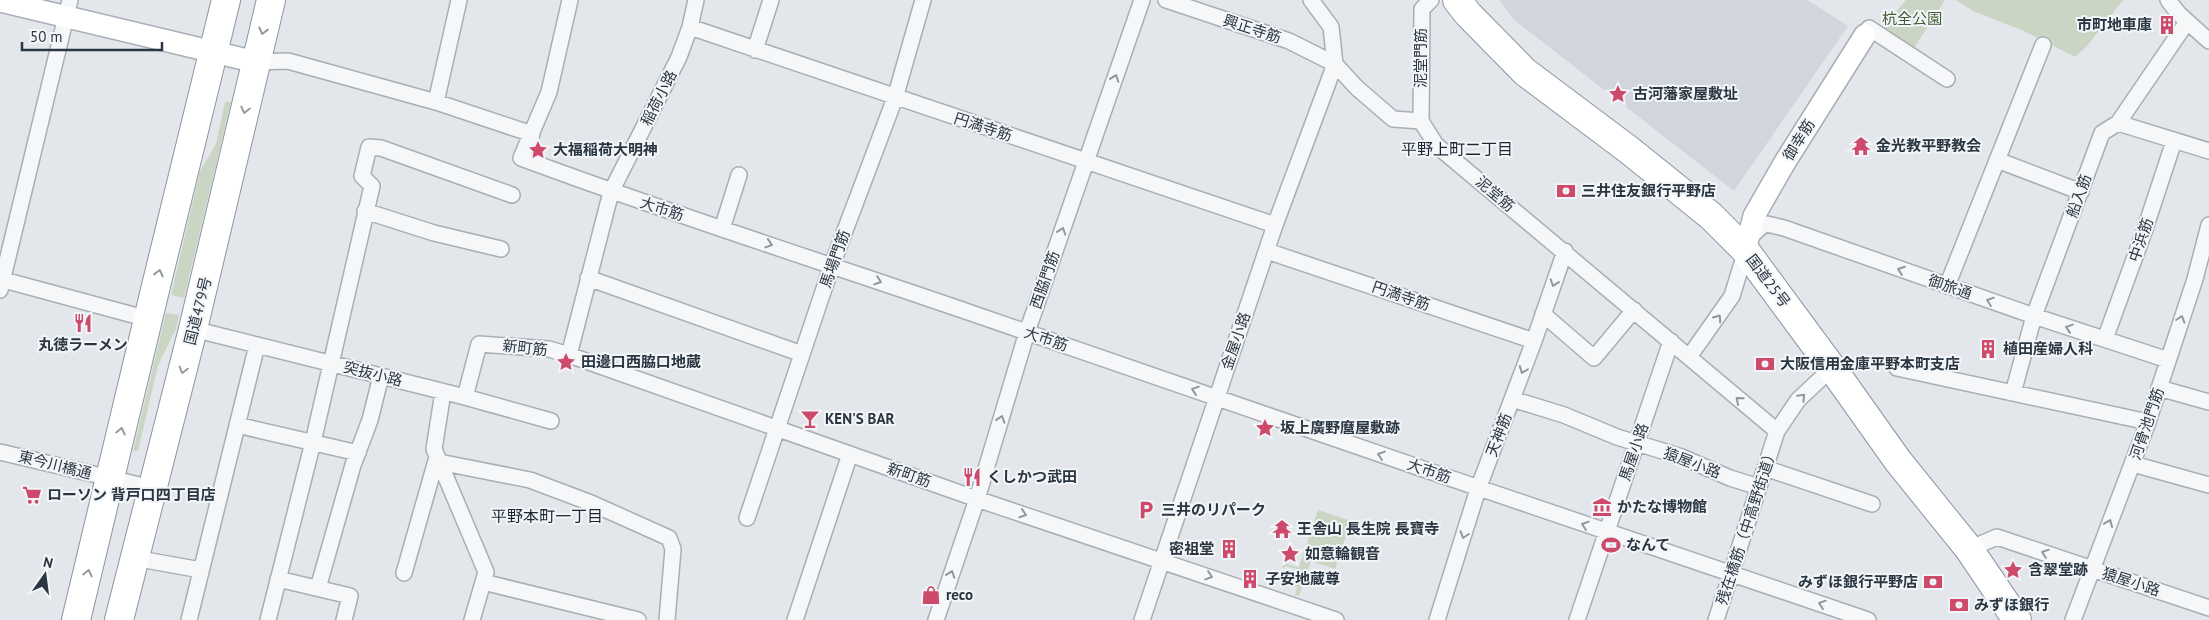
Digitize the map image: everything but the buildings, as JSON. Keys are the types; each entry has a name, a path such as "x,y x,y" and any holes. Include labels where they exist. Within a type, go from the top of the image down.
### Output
{"highway":[{"path":"76,620 226,0"},
{"name":"国道479号","path":"119,620 194,329 271,0"},
{"name":"国道25号","path":"1457,0 1468,14 1525,72 1629,150 1711,216 1745,250 1898,461 1969,549 2017,620"}],"street":[{"path":"436,102 459,0"},
{"path":"0,1 68,8 213,52 256,62 288,61 436,102 532,134 549,92 570,0"},
{"name":"稲荷小路","path":"568,355 611,192 679,57 690,28 696,0"},
{"path":"755,50 771,0"},
{"name":"馬場門筋","path":"747,518 832,265 894,98 923,0"},
{"name":"西脇門筋","path":"936,620 977,499 1027,332 1142,0"},
{"name":"興正寺筋","path":"1166,0 1289,41 1334,64"},
{"path":"1312,0 1331,27 1334,64 1357,88 1393,119 1421,121"},
{"name":"泥堂門筋","path":"1421,121 1422,8 1431,0"},
{"path":"2168,0 2187,22 2209,41"},
{"path":"68,8 1,283 148,319"},
{"name":"船入筋","path":"2013,393 2034,316 2102,133 2118,123 2187,22"},
{"name":"円満寺筋","path":"690,28 1275,225"},
{"path":"1867,32 1947,79"},
{"name":"御幸筋","path":"1745,250 1754,216 1785,162 1867,32"},
{"path":"1947,286 2043,45"},
{"name":"金屋小路","path":"1142,620 1275,225 1334,64"},
{"name":"泥堂筋","path":"1421,121 1436,145 1565,251 1777,431"},
{"path":"2118,123 2209,151"},
{"name":"大市筋","path":"532,134 521,158 611,192 832,265 1478,489 1868,620"},
{"name":"中浜筋","path":"2105,339 2144,232 2174,141"},
{"path":"268,620 313,442 372,186 362,176 369,147 380,148 512,196"},
{"path":"1997,160 2081,192"},
{"path":"722,229 739,175"},
{"path":"365,211 434,232 500,249"},
{"name":"御旅通","path":"1745,250 1754,232 1767,224 1784,228 2034,316 2168,360"},
{"name":"河骨池門筋","path":"2073,620 2091,569 2133,464 2168,360 2202,281 2209,225"},
{"name":"円満寺筋","path":"1267,250 1534,341"},
{"path":"1690,357 1732,296 1745,250"},
{"name":"天神筋","path":"1436,620 1478,489 1534,341 1565,251"},
{"path":"588,278 802,354"},
{"path":"1543,314 1594,358 1634,310"},
{"name":"突抜小路","path":"194,329 465,397 551,421"},
{"name":"馬屋小路","path":"1577,620 1671,341"},
{"name":"新町筋","path":"465,397 479,344 549,349 977,499 1163,560 1308,615 1336,620"},
{"path":"189,620 257,345"},
{"name":"残在橋筋（中高野街道）","path":"1716,620 1777,431 1798,400 1832,368"},
{"path":"1897,368 2148,422"},
{"path":"318,588 358,453 370,420 381,376"},
{"path":"2160,388 2209,402"},
{"path":"443,392 434,449 486,572 472,620"},
{"name":"猿屋小路","path":"1512,399 1564,415 1637,443 1682,457 1730,478 1759,487"},
{"path":"237,425 358,453"},
{"name":"東今川橋通","path":"0,452 152,488"},
{"path":"795,620 850,454"},
{"path":"404,573 438,460"},
{"path":"438,460 530,480 591,503 669,538 673,549 667,620"},
{"path":"2133,464 2209,485"},
{"path":"1765,468 1872,504"},
{"name":"猿屋小路","path":"1969,549 1996,536 2209,608"},
{"path":"134,558 201,570"},
{"path":"278,579 350,596 344,620"},
{"path":"483,582 638,620"}],"shaded area":[{"path":"1499,0 1807,0 1848,26 1734,191 1513,19"}],"green space":[{"name":"杭全公園","path":"1906,0 1945,0 1914,48 1884,27"},
{"name":"杭全公園","path":"1956,0 2123,0 2087,46 2075,57 2024,31 1973,11"},
{"path":"225,102 231,102 184,298 171,295 200,171 216,144"},
{"path":"166,313 179,315 176,329 158,365 138,451 133,451"},
{"path":"1318,510 1351,521 1335,569 1311,561 1299,596 1295,595 1297,587 1273,580 1276,573 1282,579 1297,583 1301,570 1285,566 1284,569 1282,566 1286,564 1302,568 1299,567"}],"place":[{"name":"市町地車庫","path":"2167,25"},
{"name":"古河藩家屋敷址","path":"1618,94"},
{"name":"金光教平野教会","path":"1861,146"},
{"name":"大福稲荷大明神","path":"538,150"},
{"name":"三井住友銀行平野店","path":"1566,191"},
{"name":"丸徳ラーメン","path":"83,323"},
{"name":"植田産婦人科","path":"1988,349"},
{"name":"田邊口西脇口地蔵","path":"566,362"},
{"name":"大阪信用金庫平野本町支店","path":"1765,364"},
{"name":"KEN'S BAR","path":"810,419"},
{"name":"坂上廣野麿屋敷跡","path":"1265,428"},
{"name":"くしかつ武田","path":"972,477"},
{"name":"ローソン 背戸口四丁目店","path":"32,495"},
{"name":"かたな博物館","path":"1602,507"},
{"name":"三井のリパーク","path":"1146,510"},
{"name":"王舎山 長生院 長寶寺","path":"1282,529"},
{"name":"なんて","path":"1611,545"},
{"name":"密祖堂","path":"1229,549"},
{"name":"如意輪観音","path":"1290,554"},
{"name":"含翠堂跡","path":"2013,570"},
{"name":"子安地蔵尊","path":"1250,579"},
{"name":"みずほ銀行平野店","path":"1933,582"},
{"name":"reco","path":"931,595"},
{"name":"みずほ銀行","path":"1959,605"}],"district":[{"name":"平野上町二丁目","path":"1457,149"},
{"name":"平野本町一丁目","path":"547,516"}]}
